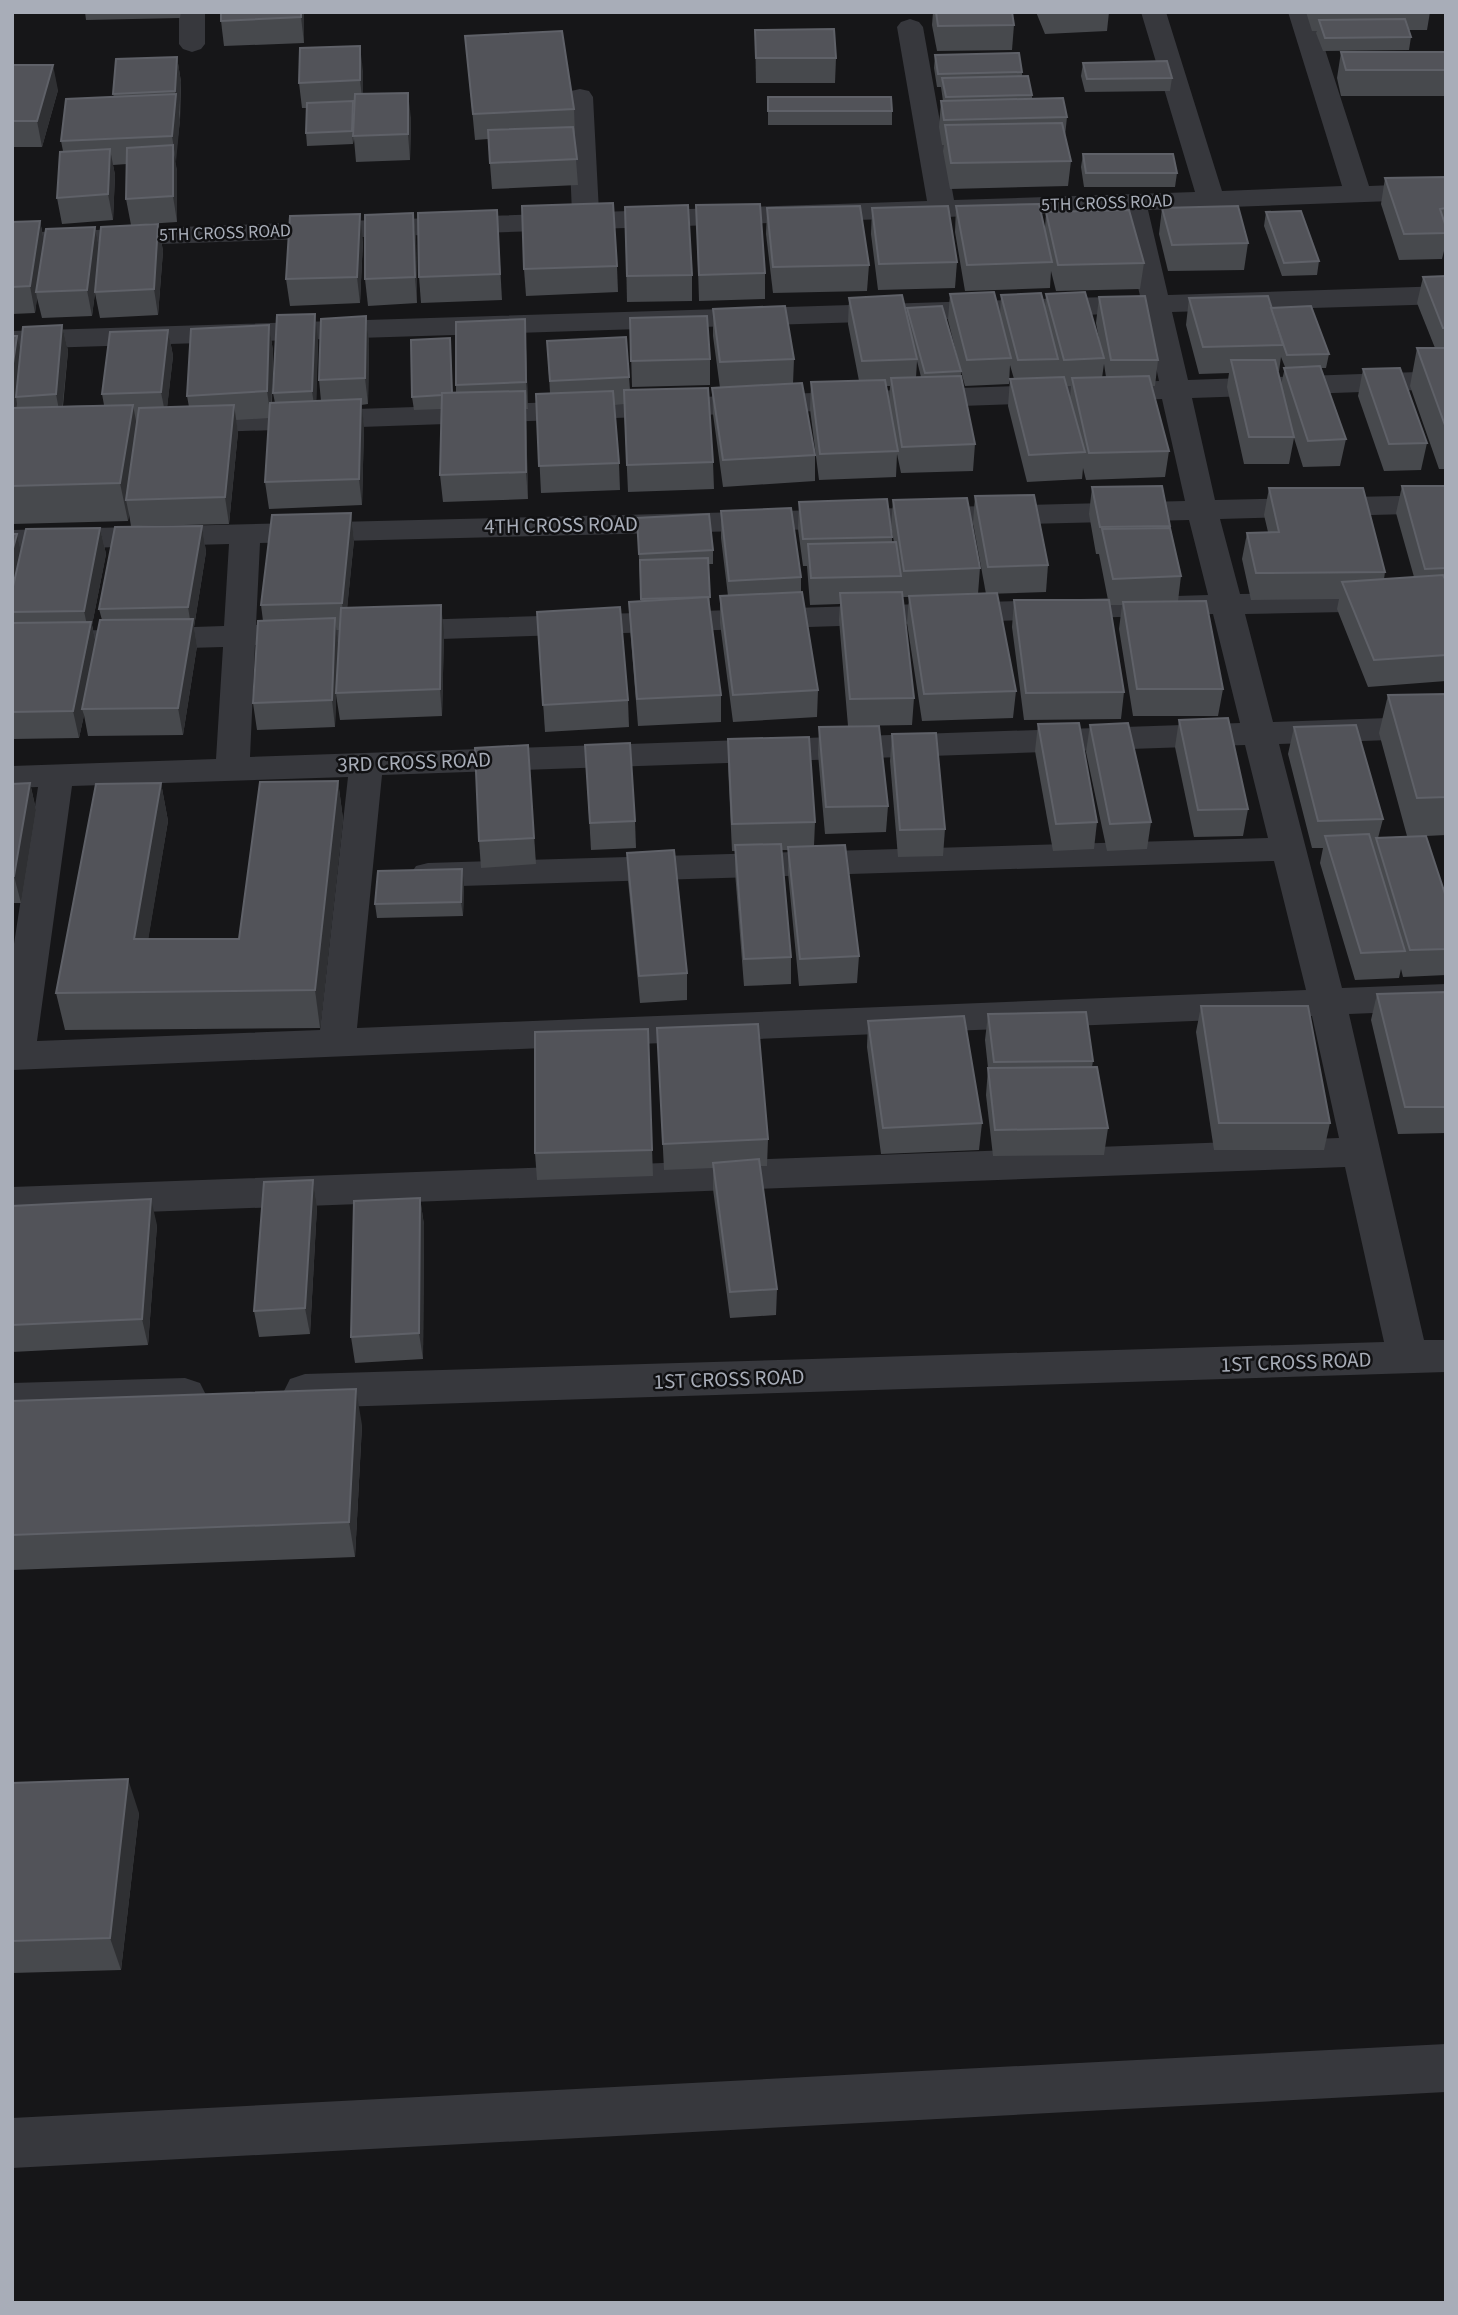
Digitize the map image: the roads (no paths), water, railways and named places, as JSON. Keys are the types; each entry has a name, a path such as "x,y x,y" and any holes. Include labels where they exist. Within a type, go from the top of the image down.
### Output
{"street":[{"path":"192,12 192,44"},
{"path":"1153,12 1211,200"},
{"path":"1300,12 1358,194"},
{"path":"909,27 942,208"},
{"path":"580,97 586,220"},
{"name":"5TH CROSS ROAD","path":"12,241 1446,191"},
{"path":"1133,202 1202,509 1327,1000 1361,1152 1427,1357"},
{"path":"12,340 1446,295"},
{"path":"152,425 1446,380"},
{"name":"4TH CROSS ROAD","path":"12,540 1446,503"},
{"path":"232,769 245,534"},
{"path":"12,643 1225,604 1446,600"},
{"name":"3RD CROSS ROAD","path":"12,777 1446,727"},
{"path":"337,1041 366,764"},
{"path":"57,775 14,1056 1446,997"},
{"path":"428,875 1288,849"},
{"path":"12,1202 1361,1152"},
{"name":"1ST CROSS ROAD","path":"264,1393 1427,1357"},
{"path":"12,1400 222,1394"},
{"path":"12,2143 1446,2068"}]}
